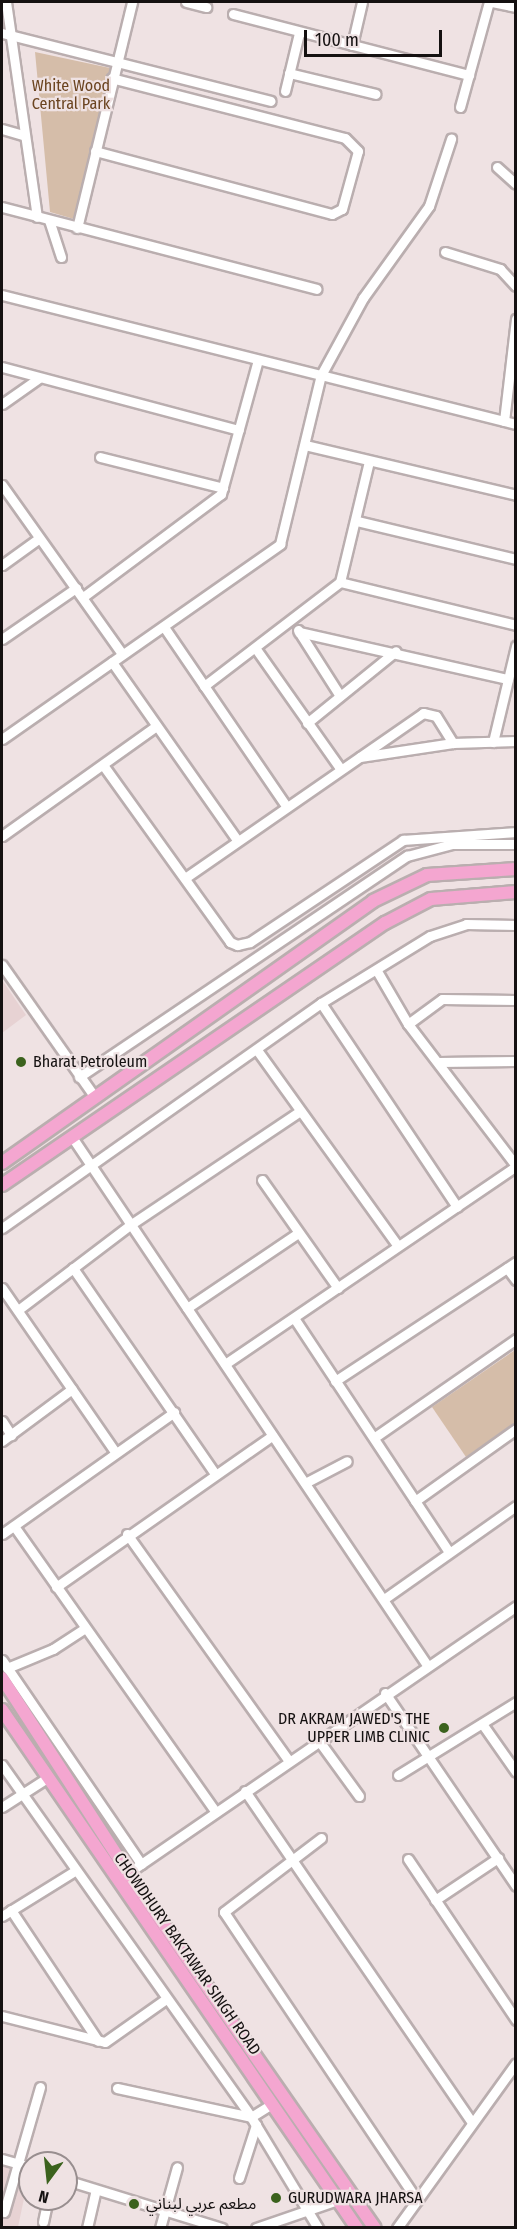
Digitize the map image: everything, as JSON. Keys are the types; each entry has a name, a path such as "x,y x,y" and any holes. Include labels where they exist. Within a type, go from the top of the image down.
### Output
{"main road":[{"path":"18,1174 4,1161 94,1096 396,889 427,875 516,869"},
{"path":"2,1185 385,923 431,899 516,892"},
{"path":"234,999 246,1017"},
{"name":"CHOWDHURY BAKTAWAR SINGH ROAD","path":"3,1669 128,1873 375,2228"},
{"name":"CHOWDHURY BAKTAWAR SINGH ROAD","path":"2,1710 115,1882 357,2228"}],"street":[{"path":"6,2 6,34 12,49 37,217"},
{"path":"77,228 132,2"},
{"path":"186,2 206,7"},
{"path":"352,45 362,2"},
{"path":"460,107 490,2 516,7"},
{"path":"233,14 299,33 469,75"},
{"path":"285,91 299,33"},
{"path":"6,34 117,60 271,101"},
{"path":"2,47 12,49"},
{"path":"290,73 376,94"},
{"path":"94,151 332,214 342,209 358,151 354,142 112,78"},
{"path":"201,100 205,83"},
{"path":"2,129 23,135"},
{"path":"2,739 280,544 321,375 363,298 435,195 451,139"},
{"path":"497,167 516,184"},
{"path":"2,207 317,289"},
{"path":"49,220 61,257"},
{"path":"445,252 500,269 516,286"},
{"path":"2,296 516,424"},
{"path":"504,421 513,370 516,319"},
{"path":"82,597 213,502 223,488 258,360"},
{"path":"2,367 239,430"},
{"path":"2,404 39,378"},
{"path":"305,445 516,495"},
{"path":"100,457 223,488"},
{"path":"204,686 256,649 340,582 357,521 369,461"},
{"path":"2,485 38,539 122,654"},
{"path":"357,521 516,559"},
{"path":"2,565 38,539"},
{"path":"340,582 516,625"},
{"path":"2,639 76,588"},
{"path":"291,621 340,696"},
{"path":"164,627 286,806"},
{"path":"299,632 396,651 508,679"},
{"path":"494,742 516,646"},
{"path":"256,649 340,768"},
{"path":"307,723 396,651"},
{"path":"112,662 237,840"},
{"path":"185,878 340,768 423,713 436,716 453,743"},
{"path":"2,836 156,726"},
{"path":"357,757 453,743 516,741"},
{"path":"103,765 230,942 244,945 404,840 516,832"},
{"path":"80,1077 406,856 452,844 516,844"},
{"path":"2,1228 321,1003 448,928 516,925"},
{"path":"2,965 94,1096"},
{"path":"225,1364 516,1166 408,1024 377,971"},
{"path":"408,1024 442,999 516,1000"},
{"path":"321,1003 458,1207"},
{"path":"257,1050 299,1112 398,1246"},
{"path":"439,1062 515,1062"},
{"path":"18,1310 130,1226 299,1112"},
{"path":"72,1137 90,1167 427,1665"},
{"path":"262,1180 338,1288"},
{"path":"186,1308 298,1233"},
{"path":"335,1381 516,1262"},
{"path":"73,1268 215,1474"},
{"path":"507,1268 516,1280"},
{"path":"2,1288 115,1452"},
{"path":"294,1318 375,1437 449,1552"},
{"path":"375,1437 516,1340"},
{"path":"2,1441 72,1389"},
{"path":"2,1534 174,1412"},
{"path":"2,1421 11,1435"},
{"path":"415,1501 516,1429"},
{"path":"56,1587 127,1534 272,1436"},
{"path":"305,1483 346,1461"},
{"path":"384,1599 516,1506"},
{"path":"14,1526 216,1812"},
{"path":"127,1534 289,1761"},
{"path":"115,1882 385,1693 516,1606"},
{"path":"85,1628 53,1649 3,1669 141,1864"},
{"path":"385,1693 516,1886"},
{"path":"398,1774 426,1755 483,1725 516,1702"},
{"path":"483,1725 516,1772"},
{"path":"319,1741 359,1796"},
{"path":"2,1765 73,1872 253,2121 318,2228"},
{"path":"2,1807 47,1778"},
{"path":"245,1791 294,1857 472,2123"},
{"path":"321,1838 224,1912 417,2200"},
{"path":"435,1900 498,1858"},
{"path":"408,1859 516,2020"},
{"path":"2,1916 73,1872"},
{"path":"11,1910 98,2042"},
{"path":"2,2016 98,2042 111,2040 166,1999"},
{"path":"396,2228 516,2063"},
{"path":"21,2151 40,2087"},
{"path":"117,2088 253,2121"},
{"path":"239,2178 253,2121 272,2104"},
{"path":"2,2159 18,2163 4,2212"},
{"path":"160,2228 177,2166"},
{"path":"78,2185 95,2192 222,2228"},
{"path":"87,2228 95,2192"},
{"path":"256,2228 338,2200"},
{"path":"43,2222 45,2211"}],"shaded area":[{"path":"2,980 26,1015 2,1033"},
{"path":"2,2162 18,2167 18,2211 21,2211 18,2227 2,2227"}],"green space":[{"name":"White Wood Central Park","path":"35,52 110,68 74,219 50,212"},
{"path":"515,1350 515,1423 466,1457 432,1407"}],"place":[{"name":"Bharat Petroleum","path":"21,1062"},
{"name":"DR AKRAM JAWED'S THE UPPER LIMB CLINIC","path":"444,1728"},
{"name":"GURUDWARA JHARSA","path":"276,2198"},
{"name":"مطعم عربي لبناني","path":"134,2204"}]}
